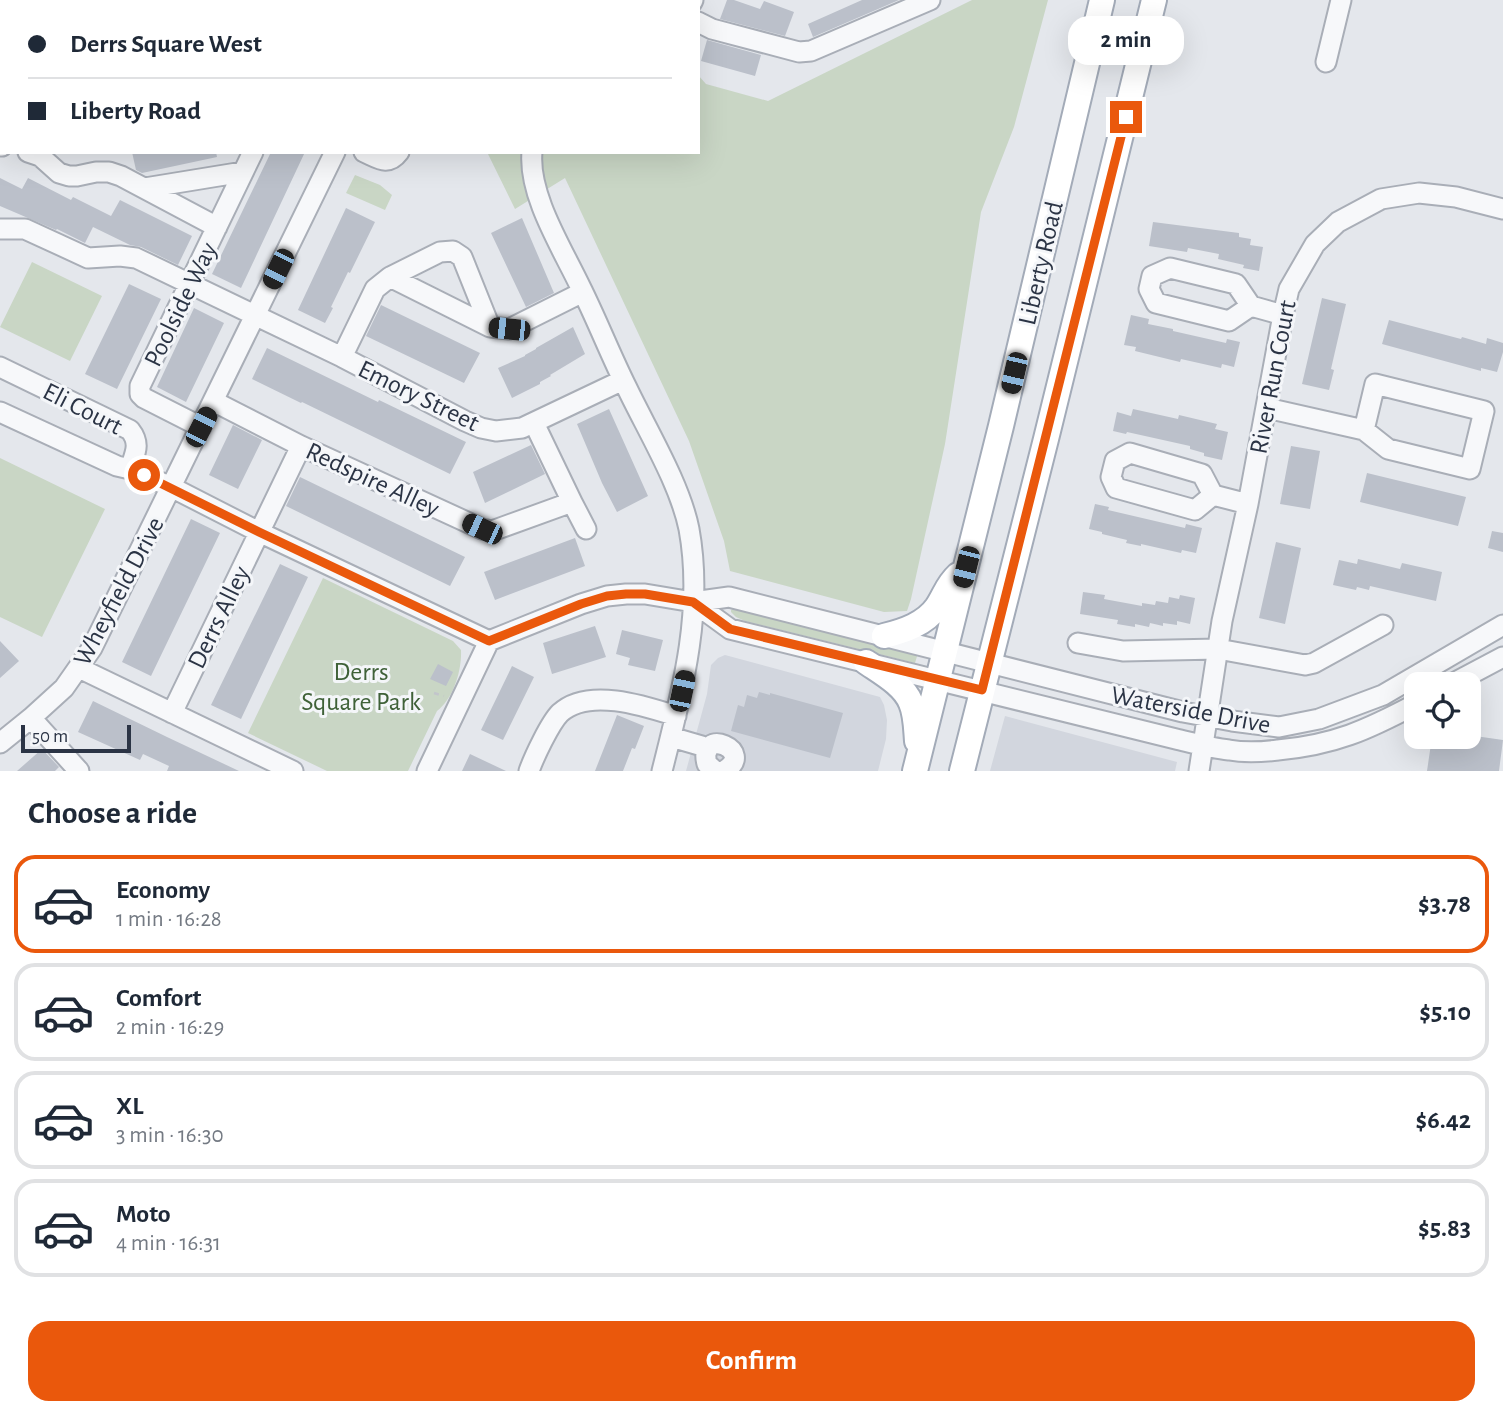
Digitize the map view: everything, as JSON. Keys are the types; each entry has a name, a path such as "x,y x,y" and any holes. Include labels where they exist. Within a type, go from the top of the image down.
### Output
{"main road":[{"name":"Liberty Road","path":"917,765 1102,0"},
{"name":"Liberty Road","path":"962,771 1154,0"},
{"path":"884,636 900,632 926,619 935,610 948,584 966,567"},
{"path":"866,662 893,681 912,704 917,765"}],"street":[{"path":"700,23 712,29 799,52 811,51 930,0"},
{"path":"1326,62 1341,0"},
{"path":"39,154 59,173 77,176 109,172 217,227"},
{"name":"Poolside Way","path":"201,427 144,398 140,386 252,154"},
{"name":"Wheyfield Drive","path":"0,743 64,688 101,631 334,154"},
{"path":"368,154 382,160 391,160 398,154"},
{"path":"532,154 533,177 541,203 622,380 669,473 688,527 693,557 692,635 662,771"},
{"path":"145,188 243,172"},
{"name":"River Run Court","path":"1199,771 1218,649 1289,289 1315,244 1338,222 1381,199 1419,193 1456,197 1503,209"},
{"name":"Emory Street","path":"0,229 24,229 88,258 136,258 342,357 481,428 496,431 522,428 622,380"},
{"path":"342,357 375,289 390,277 440,252 453,251 462,257 490,327"},
{"path":"1251,306 1229,321 1156,303 1149,289 1152,276 1170,268 1236,284 1251,306 1283,315"},
{"path":"390,277 490,327 509,329 583,292"},
{"name":"Eli Court","path":"0,367 130,430 137,444 130,468"},
{"path":"1267,408 1364,430 1388,449 1470,469 1483,411 1375,384 1364,430"},
{"name":"Redspire Alley","path":"214,401 301,446 482,529 492,531 572,502"},
{"name":"Eli Court","path":"0,412 117,466 130,468 171,487 259,532 489,641"},
{"path":"534,423 586,529"},
{"name":"Derrs Alley","path":"172,713 301,446"},
{"path":"1213,495 1195,510 1116,488 1111,477 1115,461 1130,453 1202,474 1213,495 1248,503"},
{"path":"427,771 489,641 607,596 645,594 693,602"},
{"name":"Waterside Drive","path":"693,602 729,597 1112,695 1207,717 1279,727 1319,719 1383,695 1503,625"},
{"name":"Waterside Drive","path":"693,602 730,629 1203,745 1246,752 1331,742 1363,731 1404,710"},
{"path":"1078,643 1123,652 1218,649 1305,665 1314,663 1383,625"},
{"path":"1475,672 1503,657"},
{"path":"79,668 293,771"},
{"path":"529,771 560,714 570,707 593,699 607,700 676,716"},
{"path":"31,718 79,771"},
{"path":"671,737 702,746 707,751"},
{"path":"715,771 705,760 710,747 718,743 731,749 734,757 731,766 724,771"}],"path":[{"path":"434,693 448,698"}],"shaded area":[{"path":"725,655 880,697 887,720 886,739 878,771 686,771 707,694 711,665"},
{"path":"1005,716 1177,762 1175,771 990,771"}],"green space":[{"path":"972,0 1048,0 1014,127 981,212 945,444 907,611 884,612 730,571 724,541 689,441 565,178 515,209 488,154 700,154 700,77 706,84 768,101"},
{"path":"355,175 380,185 392,195 385,210 346,193"},
{"path":"32,262 102,296 70,361 0,327"},
{"path":"0,458 105,509 42,637 0,617"},
{"name":"Derrs Square Park","path":"323,578 453,641 461,650 458,675 452,692 437,711 408,771 327,771 248,733"},
{"path":"736,608 918,653 915,663 745,621 731,612"}],"building":[{"path":"727,0 760,9 764,1 794,12 785,36 720,19"},
{"path":"862,0 899,0 813,37 808,24"},
{"path":"707,40 761,55 755,76 701,61"},
{"path":"132,154 216,154 217,157 142,173 136,170"},
{"path":"270,154 304,154 241,288 212,274"},
{"path":"0,178 22,189 28,178 71,200 73,197 111,216 120,200 192,236 178,265 93,227 85,243 0,206"},
{"path":"346,208 375,222 325,323 298,310"},
{"path":"522,218 554,293 526,307 491,233"},
{"path":"1153,222 1239,233 1239,237 1251,239 1250,245 1263,247 1259,271 1218,259 1219,254 1188,248 1187,252 1149,246"},
{"path":"129,284 161,299 117,389 85,374"},
{"path":"1322,298 1346,304 1331,369 1334,370 1329,390 1302,384"},
{"path":"381,305 480,353 464,383 366,336"},
{"path":"194,308 224,323 186,402 157,387"},
{"path":"1131,315 1149,319 1148,324 1173,331 1226,343 1227,339 1240,342 1234,367 1222,364 1221,368 1181,359 1180,362 1135,351 1136,347 1124,345"},
{"path":"1389,320 1461,339 1462,337 1486,344 1487,338 1503,343 1497,372 1481,368 1481,371 1382,344"},
{"path":"573,327 585,354 540,384 512,398 498,368 525,356"},
{"path":"267,348 466,442 450,474 252,379"},
{"path":"609,409 648,496 617,512 577,424"},
{"path":"1133,409 1178,419 1179,415 1217,424 1215,429 1228,432 1222,460 1204,456 1204,453 1190,449 1190,446 1113,431 1117,412 1131,416"},
{"path":"233,425 262,440 238,489 209,475"},
{"path":"531,445 545,474 485,503 473,472"},
{"path":"1291,446 1320,451 1310,509 1280,504"},
{"path":"1367,473 1466,497 1458,526 1360,502"},
{"path":"300,477 465,557 450,586 286,506"},
{"path":"1095,504 1109,507 1108,510 1185,528 1186,524 1202,528 1196,553 1182,550 1181,553 1126,543 1127,540 1089,529"},
{"path":"191,519 220,533 151,676 122,662"},
{"path":"1492,531 1503,533 1503,552 1488,548"},
{"path":"575,538 585,566 495,600 484,572"},
{"path":"1276,542 1301,548 1285,624 1259,618"},
{"path":"1358,559 1400,569 1402,563 1442,572 1436,601 1370,586 1369,590 1357,587 1356,590 1333,585 1339,560 1357,564"},
{"path":"280,564 308,577 241,719 211,705"},
{"path":"1083,592 1105,595 1104,599 1142,606 1142,603 1155,605 1156,601 1168,603 1169,597 1179,599 1180,595 1195,598 1190,624 1177,621 1177,625 1150,623 1149,627 1135,624 1135,627 1117,624 1118,620 1080,614"},
{"path":"595,626 606,657 552,674 543,643"},
{"path":"622,630 663,640 655,671 628,665 630,658 616,654"},
{"path":"0,641 19,661 0,678"},
{"path":"438,664 453,672 446,686 430,679"},
{"path":"512,666 534,677 503,740 481,730"},
{"path":"759,692 843,713 830,758 731,731 738,705 744,707 747,695 757,698"},
{"path":"93,701 239,771 167,771 169,766 143,754 140,760 78,732"},
{"path":"617,715 644,726 635,749 632,748 623,771 595,771"},
{"path":"1481,737 1503,740 1499,771 1427,771 1430,749 1481,749"},
{"path":"42,749 59,767 55,771 17,771"},
{"path":"470,754 506,771 462,771"}],"route":[{"path":"144,475 489,641 607,596 660,595 693,602 730,629 982,690 1126,117"}]}
